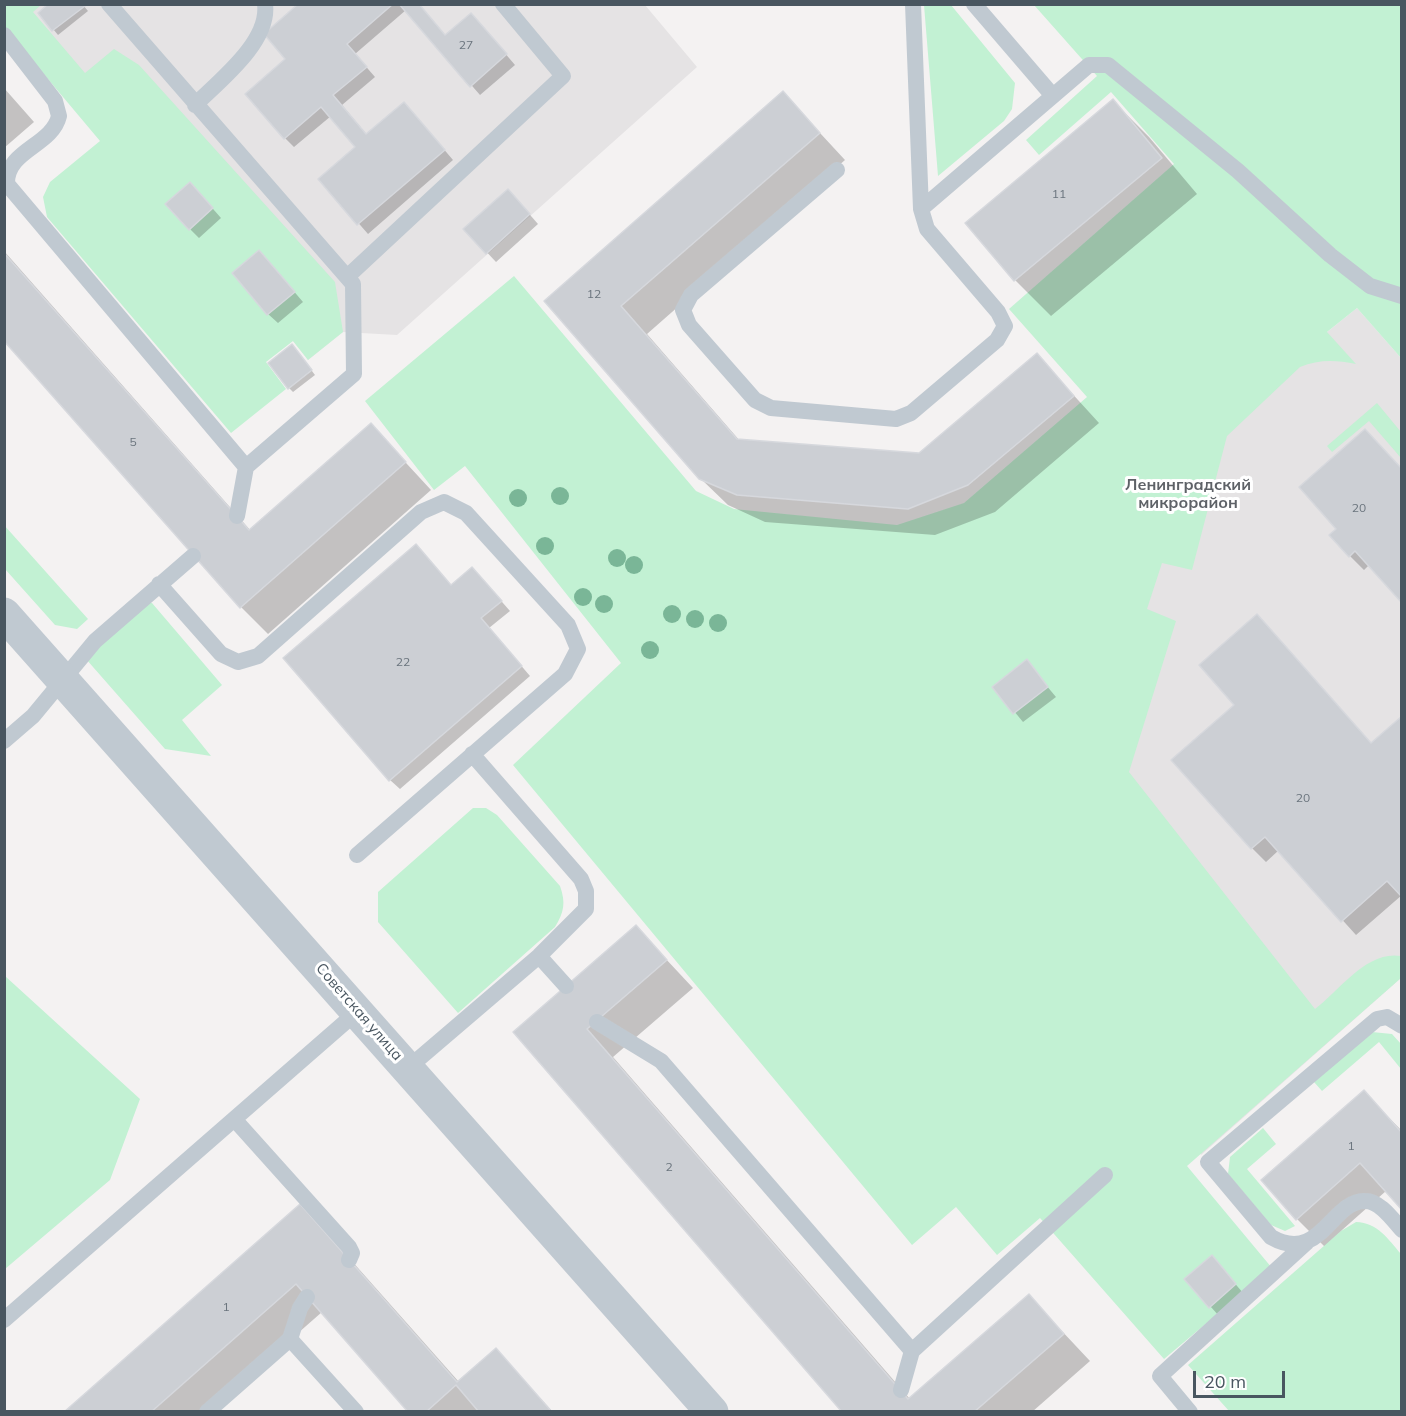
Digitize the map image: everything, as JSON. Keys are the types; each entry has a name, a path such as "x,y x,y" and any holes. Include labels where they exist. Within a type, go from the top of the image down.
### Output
{"street":[{"name":"Советская улица","path":"4,614 712,1412"}],"lane":[{"path":"109,4 353,284 354,374 246,467 237,516"},
{"path":"195,105 244,56 261,30 265,4"},
{"path":"347,277 563,76 503,4"},
{"path":"837,170 690,296 683,310 689,325 755,400 771,408 896,419 910,413 997,340 1005,326 998,312 927,229 921,209 913,4"},
{"path":"974,4 1053,96"},
{"path":"4,35 55,101 59,116 53,130 10,167 7,184 246,467"},
{"path":"921,209 1089,65 1108,65 1238,171 1330,255 1370,286 1401,296"},
{"path":"159,584 221,654 238,662 258,656 421,512 444,502 466,513 568,625 578,649 565,674 357,855"},
{"path":"4,741 33,716 95,641 193,555"},
{"path":"408,1068 539,956 586,909 586,891 581,879 472,754"},
{"path":"539,956 566,986"},
{"path":"4,1320 358,1011"},
{"path":"1310,1240 1290,1245 1271,1237 1208,1162 1377,1019 1387,1017 1401,1026"},
{"path":"597,1022 661,1061 912,1352"},
{"path":"235,1120 349,1247 352,1253 349,1260"},
{"path":"901,1390 912,1352 1105,1175"},
{"path":"1190,1412 1160,1376 1310,1240 1354,1204 1365,1201 1377,1205 1401,1230"},
{"path":"207,1412 290,1339 300,1308 307,1298"},
{"path":"290,1339 356,1412"}],"shaded area":[{"path":"11,4 645,5 697,67 397,335 343,332 308,360 278,322 267,331 4,10"},
{"path":"1357,308 1401,358 1401,978 1201,1155 988,605"}],"green space":[{"path":"4,5 41,5 33,12 85,73 114,49 139,65 335,282 343,332 308,360 293,341 266,362 286,389 231,433 47,217 43,197 50,182 100,141 5,28","holes":["190,182 213,208 189,230 165,204","259,250 294,291 267,314 232,273"]},
{"path":"924,5 951,5 1015,83 1012,109 1004,121 938,176"},
{"path":"1034,5 1401,5 1401,358 1357,308 1327,332 1356,364 1328,361 1300,367 1227,436 1192,570 1162,563 1147,609 1176,621 1129,772 1315,1009 1355,973 1377,959 1401,956 1401,978 1187,1166 1272,1268 1164,1359 1040,1218 997,1255 956,1207 912,1245 513,765 621,663 465,466 434,490 365,401 514,276 696,491 734,509 897,525 964,503 1087,397 1009,309 1174,164 1111,92 1039,155 1026,140 1097,76"},
{"path":"1377,403 1401,432 1401,458 1369,421 1332,452 1327,446"},
{"path":"4,525 88,619 77,629 55,625 5,569"},
{"path":"131,603 152,603 222,685 182,720 211,756 165,749 86,659"},
{"path":"473,808 486,808 497,815 560,886 563,907 555,927 458,1013 378,922 378,892"},
{"path":"5,976 140,1099 110,1180 5,1269"},
{"path":"1372,1032 1392,1034 1401,1044 1401,1069 1379,1042 1322,1091 1314,1082"},
{"path":"1263,1128 1276,1144 1247,1169 1295,1226 1285,1231 1271,1225 1228,1174 1230,1157"},
{"path":"1356,1222 1376,1229 1401,1254 1401,1411 1229,1411 1188,1365 1341,1231"}],"building":[{"path":"48,4 83,4 85,6 52,31 38,13"},
{"path":"298,4 393,4 347,44 367,67 333,95 366,134 404,102 445,150 357,225 318,179 355,147 321,107 284,139 245,94 285,59 264,34"},
{"path":"399,4 419,4 445,35 471,13 507,54 470,87"},
{"path":"783,91 820,133 621,306 737,439 919,453 1037,353 1074,396 968,485 908,509 737,495 699,479 544,301"},
{"path":"1113,99 1162,158 1014,281 965,223"},
{"path":"190,182 213,208 189,230 165,204"},
{"path":"508,189 530,214 486,254 463,229"},
{"path":"259,250 295,292 267,315 232,273"},
{"path":"4,253 249,530 371,423 406,462 240,608 4,341"},
{"path":"292,344 312,370 288,389 268,363"},
{"path":"1365,429 1402,469 1402,603 1355,551 1349,557 1329,535 1336,529 1299,487"},
{"path":"416,544 451,585 472,567 502,601 481,618 522,666 389,781 283,658"},
{"path":"1257,614 1371,743 1402,716 1402,897 1387,881 1341,922 1265,837 1251,849 1171,760 1234,705 1199,665"},
{"path":"1027,659 1048,687 1013,714 992,687"},
{"path":"636,925 667,960 587,1029 908,1399 1029,1294 1064,1334 974,1412 842,1412 513,1032"},
{"path":"1364,1090 1402,1133 1402,1210 1360,1163 1296,1220 1261,1180"},
{"path":"300,1204 457,1382 496,1348 552,1412 479,1412 456,1385 426,1412 408,1412 296,1284 151,1412 64,1412"},
{"path":"1212,1255 1236,1284 1209,1308 1184,1279"}],"district":[{"name":"Ленинградский микрорайон","path":"1188,494"}]}
